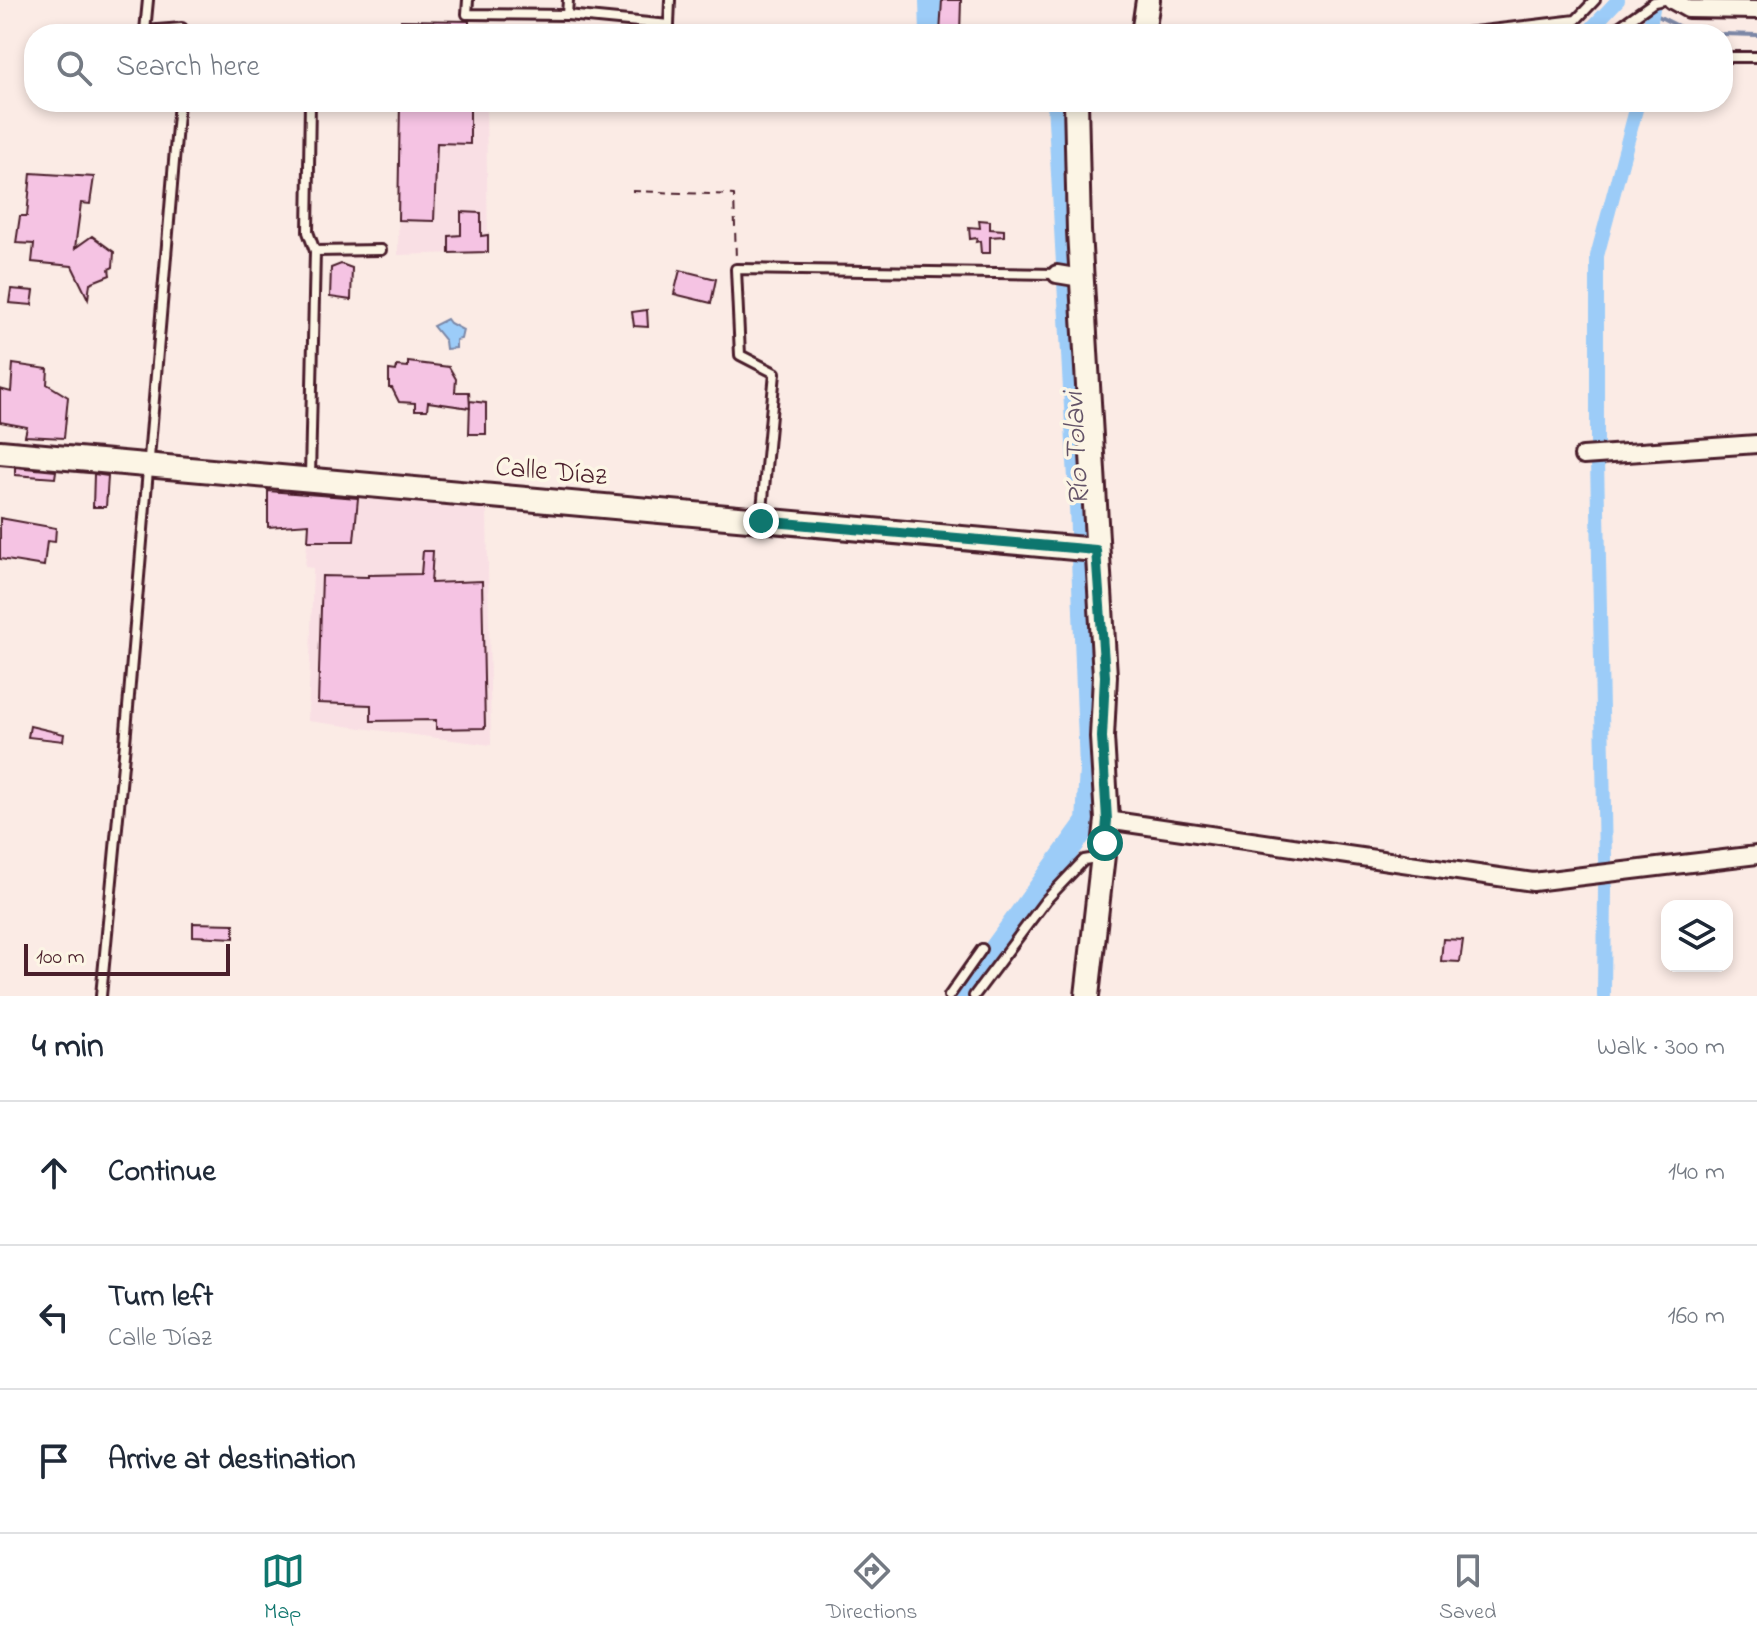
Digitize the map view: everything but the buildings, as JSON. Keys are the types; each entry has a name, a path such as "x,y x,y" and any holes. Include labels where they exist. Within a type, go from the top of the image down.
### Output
{"street":[{"path":"1144,24 1148,0"},
{"path":"1672,0 1688,9 1757,10"},
{"path":"1076,112 1071,277 1084,549 1105,676 1102,737 1107,820 1087,996"},
{"path":"1583,456 1757,444"},
{"name":"Calle Díaz","path":"0,452 1084,549"},
{"path":"1107,820 1533,882 1757,855"}],"lane":[{"path":"146,24 148,0"},
{"path":"468,0 467,14 567,15 659,24"},
{"path":"567,15 568,0"},
{"path":"669,24 670,0"},
{"path":"1542,24 1576,20 1595,0"},
{"path":"1623,24 1654,2 1664,0"},
{"path":"1733,57 1757,57"},
{"path":"101,996 178,112"},
{"path":"310,112 308,232 315,251 310,481"},
{"path":"315,251 381,250"},
{"path":"761,521 775,373 740,355 736,269 1071,277"},
{"path":"974,996 1046,900 1084,860 1103,857"},
{"path":"949,996 982,949"}],"path":[{"path":"632,191 734,195 736,269"}],"shaded area":[{"path":"400,112 486,112 488,252 398,255"},
{"path":"312,487 487,510 491,745 308,721 313,568 305,567"}],"water":[{"path":"447,319 463,330 461,339 456,340 456,348 446,349 445,341 433,326"}],"waterway":[{"name":"Río Tolavi","path":"931,0 932,24"},
{"path":"1595,24 1618,0"},
{"path":"1654,2 1656,15 1674,24"},
{"path":"1651,24 1654,2"},
{"path":"1733,34 1757,35"},
{"name":"Río Tolavi","path":"962,996 1088,822 1091,769 1080,479 1060,112"},
{"path":"1605,860 1597,460 1597,256 1635,112"},
{"path":"1604,996 1605,887"}],"route":[{"path":"761,521 1096,550 1105,676 1102,737 1107,820 1105,843"}]}
